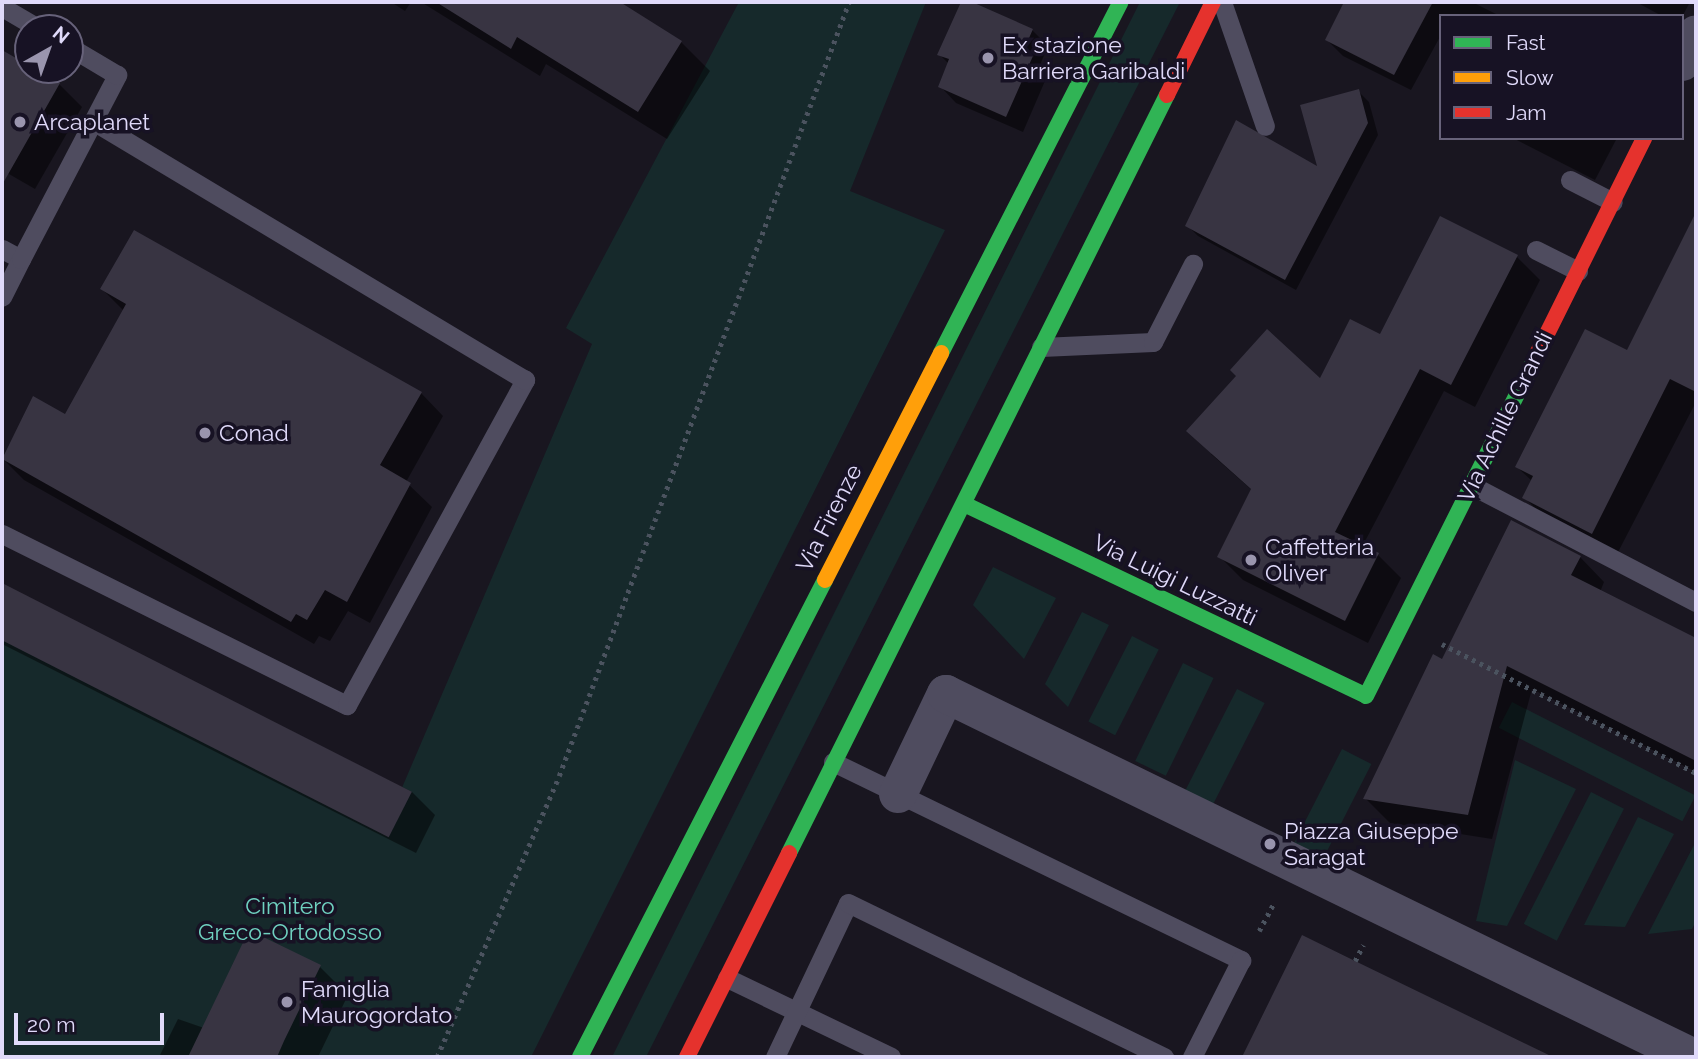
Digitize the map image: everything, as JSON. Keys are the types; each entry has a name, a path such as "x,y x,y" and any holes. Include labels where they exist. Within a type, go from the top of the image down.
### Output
{"main road":[{"name":"Via Firenze","path":"580,1057 1121,2"},
{"path":"687,1057 1213,2"},
{"name":"Via Achille Grandi","path":"1366,696 1643,140"},
{"name":"Via Luigi Luzzatti","path":"964,504 1366,696"}],"street":[{"path":"898,794 946,694 1692,1057"}],"lane":[{"path":"1222,2 1265,126"},
{"path":"2,297 117,75 84,55"},
{"path":"2,534 347,705 525,380 93,121"},
{"path":"1570,180 1613,202"},
{"path":"2,249 21,259"},
{"path":"1536,250 1578,271"},
{"path":"1041,347 1153,342 1193,264"},
{"path":"1471,485 1696,602"},
{"path":"833,762 1241,960 1192,1057"},
{"path":"775,1057 848,903 1164,1057"},
{"path":"727,978 796,1010 862,1051 891,1057"}],"path":[{"path":"437,1057 559,776 849,2"},
{"path":"1439,643 1696,773"},
{"path":"1241,960 1294,863"}],"green space":[{"name":"Cimitero Greco-Ortodosso","path":"739,2 926,2 850,191 945,230 531,1057 2,1057 2,625 386,825 592,344 566,328"},
{"path":"1140,2 1180,2 646,1057 612,1057"},
{"path":"993,567 1056,598 1024,659 973,605"},
{"path":"1082,612 1109,625 1068,707 1045,684"},
{"path":"1132,636 1159,650 1115,735 1088,722"},
{"path":"1183,663 1214,678 1166,776 1135,761"},
{"path":"1237,689 1265,703 1212,806 1185,791"},
{"path":"1512,702 1696,796 1682,821 1499,728"},
{"path":"1342,749 1371,764 1319,866 1290,851"},
{"path":"1515,760 1576,789 1507,926 1476,921"},
{"path":"1591,792 1624,809 1557,941 1524,924"},
{"path":"1638,817 1674,834 1625,927 1584,925"},
{"path":"1694,845 1696,921 1692,929 1648,934"}],"building":[{"path":"436,2 620,2 682,41 638,112 517,37 511,49"},
{"name":"Ex stazione Barriera Garibaldi","path":"961,2 972,2 1033,29 1023,52 1033,56 1006,117 938,87 949,59 937,55"},
{"path":"1344,2 1433,2 1394,75 1325,40"},
{"name":"Arcaplanet","path":"2,50 14,57 14,84 59,84 2,185"},
{"path":"1359,89 1368,123 1285,280 1185,226 1236,120 1317,166 1300,105"},
{"path":"1696,212 1696,392 1670,379 1592,534 1522,498 1533,476 1515,467 1585,329 1627,350"},
{"path":"1440,216 1518,255 1451,385 1420,369 1335,532 1379,553 1345,621 1217,557 1251,489 1186,431 1236,376 1230,370 1267,329 1320,378 1350,319 1380,334"},
{"name":"Conad","path":"134,230 422,392 380,465 411,483 347,602 325,590 307,620 296,614 291,622 2,459 33,396 65,414 126,304 100,289"},
{"path":"1511,520 1581,556 1571,575 1696,638 1696,761 1507,666 1468,815 1363,799 1433,654 1442,659"},
{"path":"2,583 412,792 389,837 2,640"},
{"path":"249,930 321,965 277,1057 188,1057"},
{"path":"1302,935 1355,961 1553,1057 1242,1057"}],"traffic: fast":[{"path":"941,353 1121,2"},
{"path":"789,853 1167,95"},
{"path":"964,504 1366,696 1534,360"},
{"path":"580,1057 825,580"}],"traffic: slow":[{"path":"825,580 941,353"}],"traffic: jam":[{"path":"1167,95 1213,2"},
{"path":"1534,360 1643,140"},
{"path":"687,1057 789,853"}],"place":[{"name":"Ex stazione Barriera Garibaldi","path":"988,58"},
{"name":"Arcaplanet","path":"20,122"},
{"name":"Conad","path":"205,433"},
{"name":"Caffetteria Oliver","path":"1251,560"},
{"name":"Piazza Giuseppe Saragat","path":"1270,844"},
{"name":"Famiglia Maurogordato","path":"287,1002"}]}
